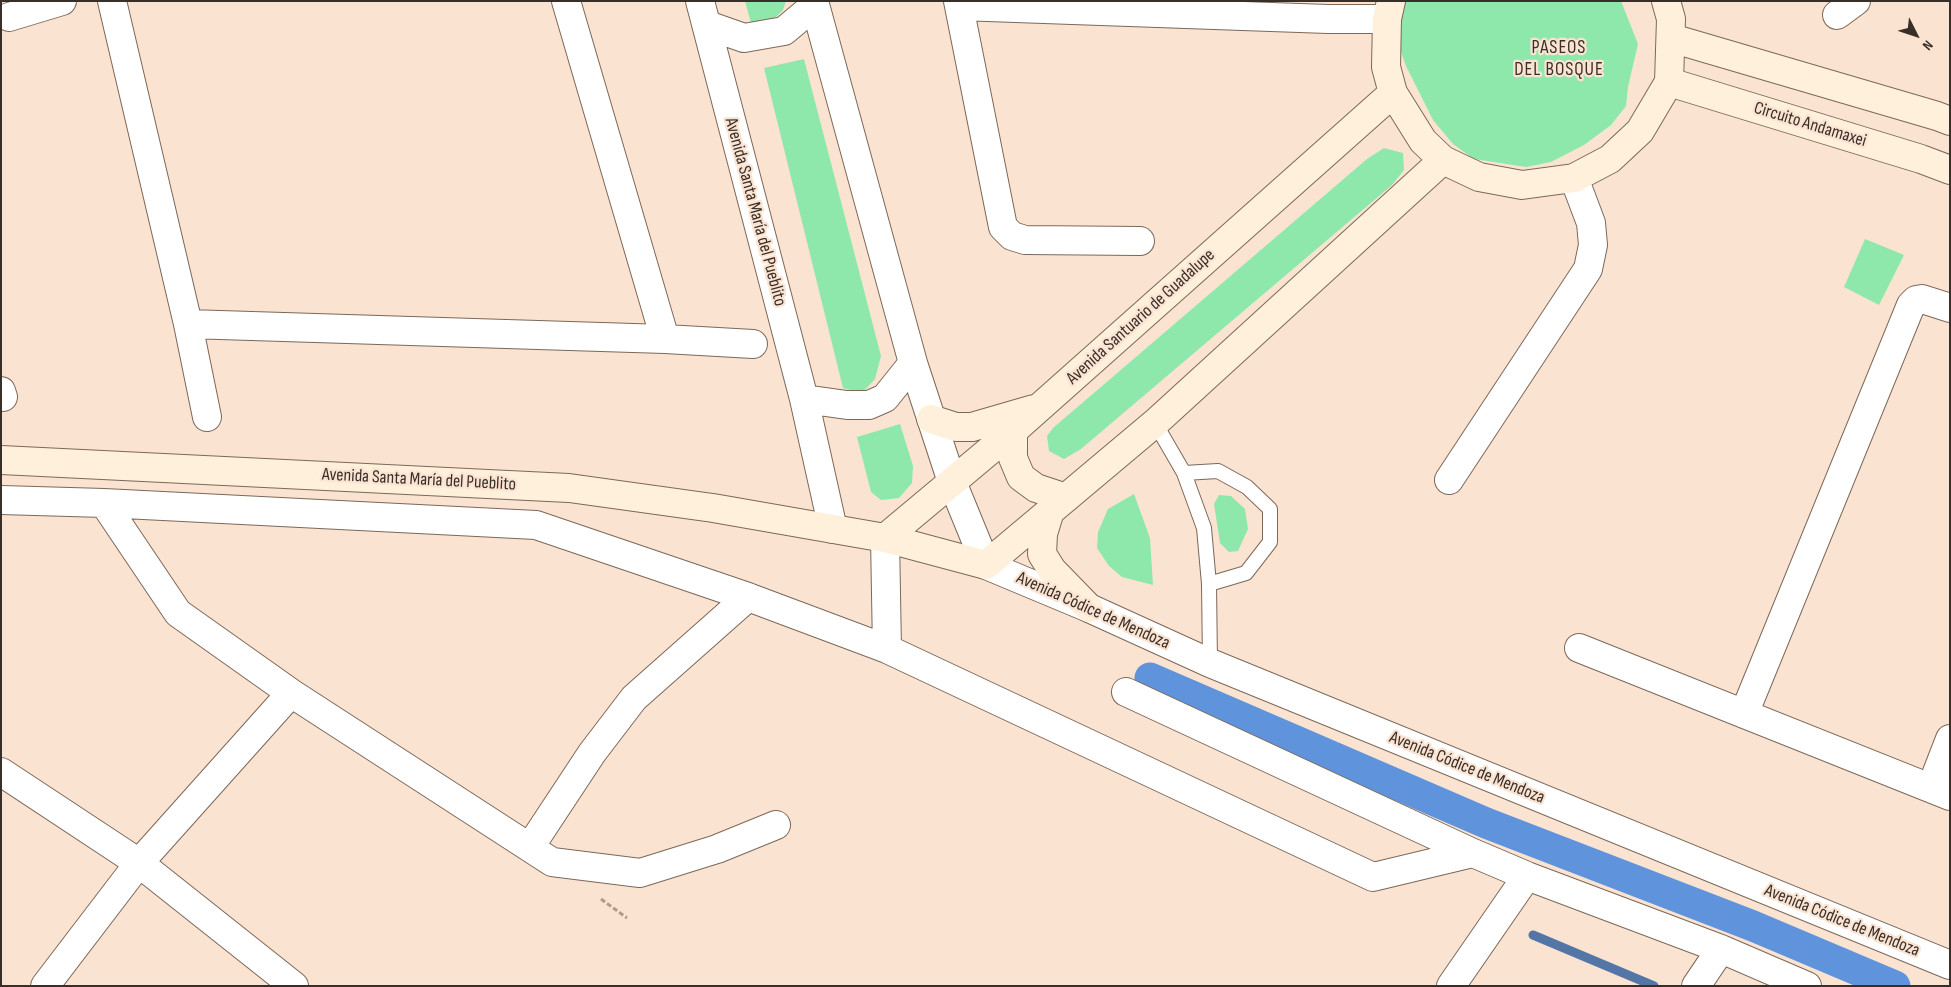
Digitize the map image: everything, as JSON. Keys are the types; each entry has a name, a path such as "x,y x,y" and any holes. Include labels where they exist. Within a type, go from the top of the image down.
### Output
{"street":[{"path":"4,19 62,1"},
{"path":"112,1 188,324 206,417"},
{"path":"566,1 665,339"},
{"path":"1140,241 1025,240 1012,236 1004,227 958,3 1328,19 1389,10 1386,67 1393,93 1423,141 1443,160 1479,177 1522,186 1574,178 1610,159 1640,131 1669,82 1671,20 1666,1"},
{"name":"Avenida Santa María del Pueblito","path":"703,13 744,38 784,31 814,3 912,363 952,482"},
{"name":"Avenida Santa María del Pueblito","path":"703,13 804,399 833,529"},
{"path":"1671,38 1950,121"},
{"name":"Circuito Andamaxei","path":"1669,82 1921,159 1950,170"},
{"name":"Avenida Santuario de Guadalupe","path":"885,538 1013,431 1393,93"},
{"path":"952,482 986,565 1155,424 1443,160"},
{"path":"1448,480 1588,269 1593,244 1591,223 1574,178"},
{"path":"1744,714 1911,306 1916,300 1922,299 1950,308"},
{"path":"188,324 665,339 753,344"},
{"path":"804,399 847,405 869,405 886,398 912,363"},
{"path":"931,419 956,427 972,427 1040,407"},
{"path":"1013,431 1013,458 1021,476 1058,504"},
{"name":"Avenida Santa María del Pueblito","path":"1,460 570,488 713,508 885,538"},
{"path":"1,500 536,525 748,597 887,649 1373,877 1473,853"},
{"path":"104,504 178,613 291,693 552,862 640,873 718,849 776,826"},
{"path":"1058,504 1043,534 1042,554 1052,570 1089,608"},
{"path":"885,538 887,649"},
{"name":"Avenida Códice de Mendoza","path":"885,538 986,565 1089,608 1210,663 1950,965"},
{"path":"530,847 592,753 634,698 748,597"},
{"path":"1579,648 1940,792 1950,739"},
{"path":"1126,692 1473,853 1527,876 1721,948 1806,986"},
{"path":"45,986 139,863 291,693"},
{"path":"1,772 139,863 294,986"},
{"path":"1451,986 1527,876"},
{"path":"1696,986 1721,948"}],"lane":[{"path":"1155,424 1184,473 1204,528 1209,584 1210,663"},
{"path":"1184,473 1218,471 1247,487 1270,510 1270,542 1246,573 1209,584"}],"green space":[{"path":"745,1 786,1 783,10 769,24 751,23"},
{"path":"1404,1 1621,1 1638,44 1628,87 1626,106 1611,125 1584,145 1551,162 1526,167 1474,159 1453,144 1433,120 1406,66 1398,44"},
{"path":"804,59 881,356 875,379 862,393 843,388 764,68"},
{"path":"1384,148 1403,153 1404,170 1392,185 1081,449 1064,459 1049,451 1047,436 1053,428 1367,159"},
{"path":"1865,239 1904,255 1879,305 1844,287"},
{"path":"900,424 913,466 912,483 899,498 881,500 871,492 857,437"},
{"path":"1134,494 1150,538 1153,585 1122,577 1109,566 1097,548 1098,532 1108,509"},
{"path":"1219,495 1231,496 1245,509 1248,529 1238,551 1229,552 1220,543 1214,504"}],"waterway":[{"path":"1150,678 1486,823 1753,926 1895,986"},
{"path":"1533,935 1654,986"}],"district":[{"name":"PASEOS DEL BOSQUE","path":"1559,59"}]}
